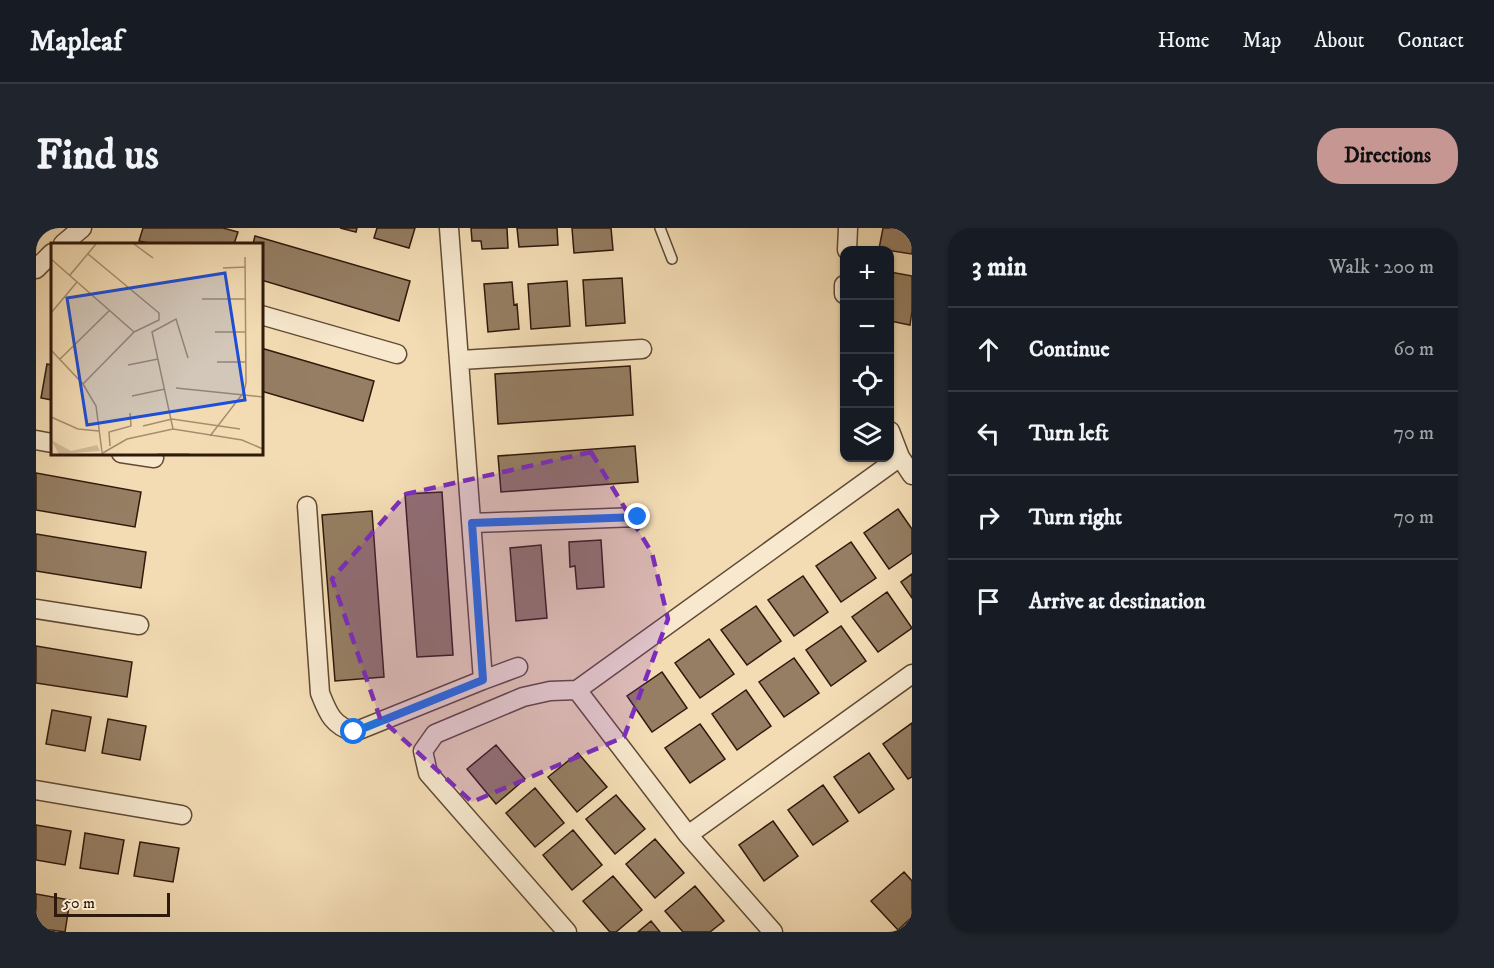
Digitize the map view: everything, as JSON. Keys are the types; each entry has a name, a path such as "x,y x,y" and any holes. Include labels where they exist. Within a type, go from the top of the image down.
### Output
{"street":[{"path":"63,243 82,228"},
{"path":"450,228 483,680"},
{"path":"847,246 848,228"},
{"path":"36,268 51,252"},
{"path":"262,315 397,354"},
{"path":"461,360 642,349"},
{"path":"36,440 51,442"},
{"path":"894,441 900,457 912,475"},
{"path":"128,454 154,458"},
{"path":"567,932 428,773 423,751 435,734 523,697 550,691 577,690 900,457"},
{"path":"307,506 320,693 327,711 340,728 354,732 518,667"},
{"path":"472,523 638,517"},
{"path":"36,609 139,626"},
{"path":"688,834 912,674"},
{"path":"577,690 688,834 773,932"},
{"path":"36,790 182,815"}],"lane":[{"path":"660,228 672,260"}],"highlighted area":[{"path":"591,452 652,553 668,619 624,737 472,802 380,718 332,579 406,494"}],"building":[{"path":"143,228 223,228 238,232 234,243 148,243 139,241"},
{"path":"340,228 357,228 356,232"},
{"path":"377,228 415,228 409,248 374,238"},
{"path":"471,228 507,228 508,248 482,249 481,241 472,241"},
{"path":"517,228 557,228 558,245 519,247"},
{"path":"572,228 611,228 613,250 574,253"},
{"path":"883,228 912,228 912,254 894,251 894,246 880,246"},
{"path":"255,236 410,281 399,321 262,280 262,243 253,243"},
{"path":"894,273 912,276 910,325 894,322"},
{"path":"622,278 625,323 586,326 583,280"},
{"path":"567,281 570,326 531,329 528,284"},
{"path":"512,282 519,329 488,332 484,284"},
{"path":"262,348 374,381 363,421 262,391"},
{"path":"47,364 51,365 51,400 41,398"},
{"path":"630,366 633,415 498,424 495,374"},
{"path":"635,446 638,482 501,492 498,456"},
{"path":"36,473 141,492 135,527 36,510"},
{"path":"442,492 453,655 417,657 405,494"},
{"path":"898,509 912,529 912,553 889,569 864,533"},
{"path":"372,511 384,677 335,681 322,515"},
{"path":"36,534 146,552 141,588 36,571"},
{"path":"601,540 604,587 577,589 575,566 570,567 569,542"},
{"path":"851,542 876,578 841,602 816,566"},
{"path":"541,545 547,618 516,621 510,548"},
{"path":"912,574 912,598 901,582"},
{"path":"803,576 828,612 794,636 768,600"},
{"path":"887,592 912,628 878,652 852,617"},
{"path":"756,606 781,641 747,665 721,630"},
{"path":"841,626 866,661 831,686 806,650"},
{"path":"709,639 734,674 700,698 675,663"},
{"path":"36,646 132,662 127,697 36,683"},
{"path":"794,658 819,693 784,717 759,682"},
{"path":"662,672 687,708 652,732 627,696"},
{"path":"746,690 771,726 737,750 712,714"},
{"path":"52,710 91,717 85,751 46,744"},
{"path":"108,719 146,726 140,760 102,753"},
{"path":"912,723 912,777 908,779 883,744"},
{"path":"700,724 725,759 690,783 665,748"},
{"path":"496,745 525,779 496,804 467,769"},
{"path":"578,753 607,787 577,812 548,777"},
{"path":"869,753 894,789 859,813 834,777"},
{"path":"823,785 848,821 813,845 788,810"},
{"path":"535,788 564,823 535,847 506,813"},
{"path":"616,795 645,829 615,854 586,819"},
{"path":"773,821 798,856 764,881 739,845"},
{"path":"36,825 71,831 65,865 36,860"},
{"path":"573,830 602,865 572,890 543,855"},
{"path":"85,833 124,840 118,874 80,868"},
{"path":"655,839 684,873 655,898 626,864"},
{"path":"140,842 179,848 173,882 134,876"},
{"path":"904,872 912,881 912,917 898,930 871,901"},
{"path":"613,876 642,910 616,932 610,932 583,901"},
{"path":"695,886 724,921 710,932 683,932 665,911"},
{"path":"36,894 70,900 65,932 36,928"},
{"path":"651,921 660,932 638,932"}],"route":[{"path":"354,732 483,680 472,523 638,517"}]}
